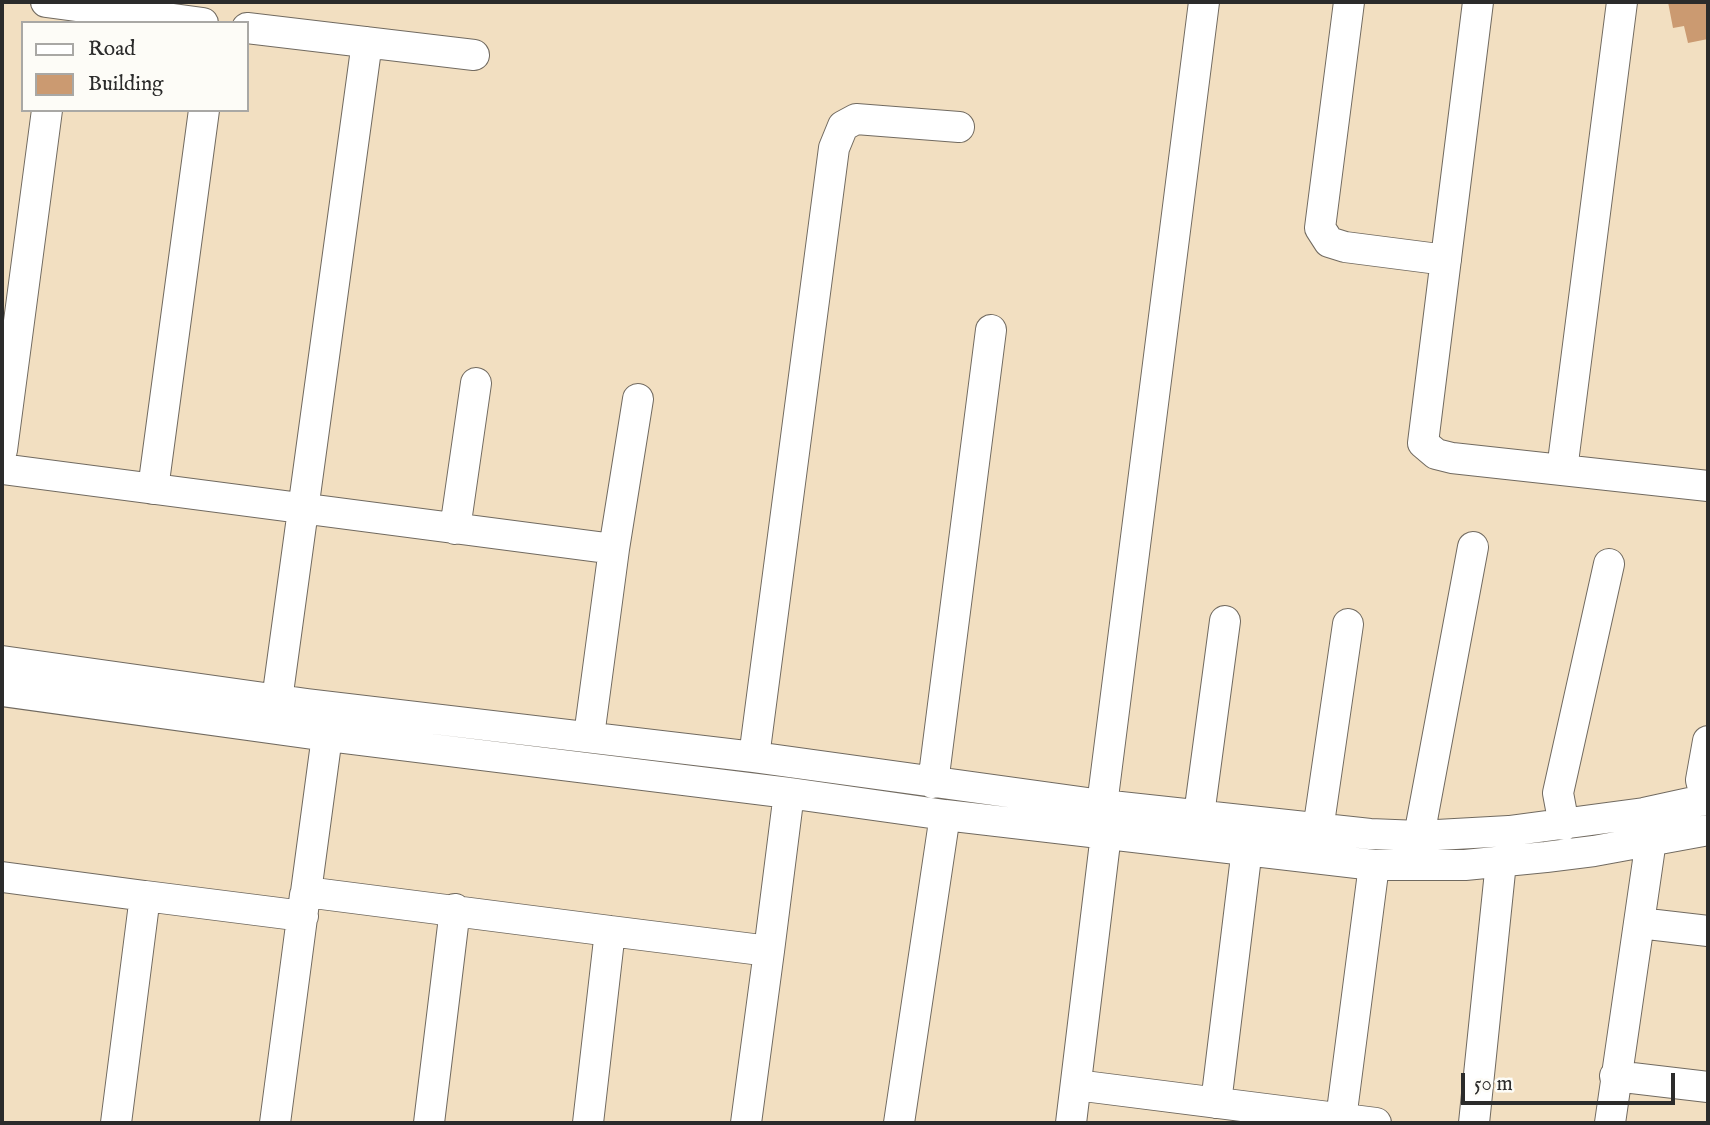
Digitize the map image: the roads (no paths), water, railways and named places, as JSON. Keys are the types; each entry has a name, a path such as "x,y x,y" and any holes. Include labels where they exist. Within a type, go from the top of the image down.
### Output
{"street":[{"path":"1071,1123 1104,819 1205,2"},
{"path":"1349,2 1321,228 1329,242 1345,247 1446,260"},
{"path":"1478,2 1423,443 1436,454 1452,458 1708,486"},
{"path":"1562,470 1622,2"},
{"path":"55,9 182,21"},
{"path":"248,28 474,55"},
{"path":"277,700 367,43"},
{"path":"2,450 47,112"},
{"path":"153,489 204,112"},
{"path":"754,757 834,148 843,127 856,119 958,127"},
{"path":"933,783 991,330"},
{"path":"455,528 476,383"},
{"path":"589,736 614,549 638,399"},
{"path":"2,469 614,549"},
{"path":"1419,836 1473,547"},
{"path":"1563,825 1558,793 1609,564"},
{"path":"1199,815 1225,621"},
{"path":"1318,830 1348,624"},
{"path":"2,661 277,700 313,724 589,736 754,757 933,783 1248,851 1374,865 1465,865 1594,851 1707,799 1701,780 1708,741"},
{"path":"2,691 313,724 944,815 1104,819 1199,815 1318,830 1419,836 1563,825 1708,831"},
{"path":"275,1123 304,904 313,724"},
{"path":"746,1123 789,793"},
{"path":"899,1123 944,815"},
{"path":"1216,1103 1250,821"},
{"path":"1609,1123 1639,923 1648,827"},
{"path":"1474,1123 1501,862"},
{"path":"1341,1119 1374,865"},
{"path":"2,877 145,896 455,909 769,951"},
{"path":"116,1123 145,896"},
{"path":"429,1123 455,909"},
{"path":"1639,923 1708,931"},
{"path":"588,1123 610,931"},
{"path":"1615,1076 1708,1087"},
{"path":"1076,1085 1216,1103 1290,1118 1376,1123"}]}
